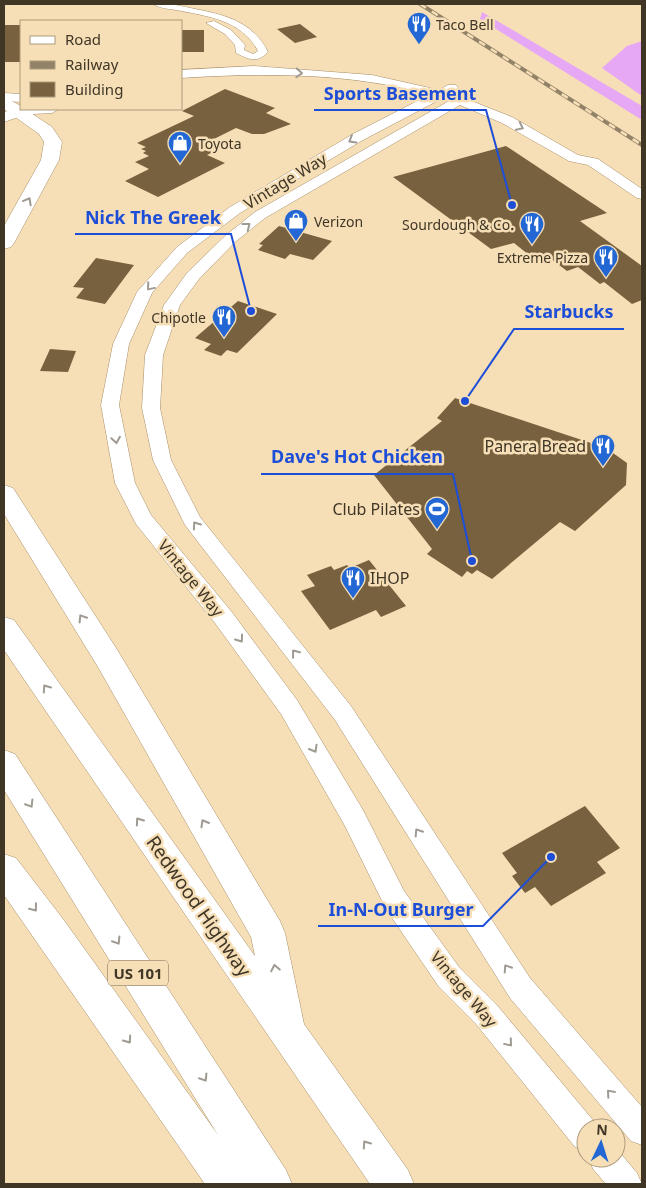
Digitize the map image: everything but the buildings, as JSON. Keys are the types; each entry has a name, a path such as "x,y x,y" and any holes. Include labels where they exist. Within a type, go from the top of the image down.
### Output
{"highway":[{"path":"4,102 17,109 46,131 53,142 50,160 4,244"},
{"path":"4,494 108,659 268,933 288,1032"},
{"name":"Redwood Highway","path":"4,628 394,1184"},
{"name":"US 101","path":"4,763 272,1184"},
{"path":"4,869 51,931 229,1184"}],"street":[{"path":"158,4 224,17 245,29 257,40 262,52 254,64"},
{"path":"207,15 210,22 237,40 240,45 240,51 254,64"},
{"path":"182,64 340,64 386,70 456,94 530,132 574,158 593,162 642,195"},
{"path":"182,74 254,64 372,79 456,94"},
{"path":"372,79 394,93 400,101 398,110 392,119"},
{"name":"Vintage Way","path":"456,94 392,119 358,136 235,210 182,250 145,292 121,344 110,405 125,483 143,519 223,617 289,707 354,818 395,900 449,977 486,1014 576,1124"},
{"name":"Vintage Way","path":"456,94 260,215 230,239 193,276 172,305 154,355 151,408 162,460 192,520 343,713 520,988 642,1130"},
{"path":"4,97 10,99 17,109"},
{"path":"182,250 211,258"},
{"path":"612,1168 626,1184"}],"shaded area":[{"path":"482,12 642,106 642,120 480,19"},
{"path":"642,41 642,96 602,68 627,46"}],"railway":[{"path":"420,4 642,145"}],"place":[{"name":"Taco Bell","path":"419,45"},
{"name":"Toyota","path":"180,164"},
{"name":"Sports Basement","path":"512,205"},
{"name":"Verizon","path":"296,242"},
{"name":"Sourdough & Co.","path":"532,245"},
{"name":"Extreme Pizza","path":"606,278"},
{"name":"Nick The Greek","path":"251,311"},
{"name":"Chipotle","path":"224,338"},
{"name":"Starbucks","path":"465,401"},
{"name":"Panera Bread","path":"603,467"},
{"name":"Club Pilates","path":"437,530"},
{"name":"Dave's Hot Chicken","path":"472,561"},
{"name":"IHOP","path":"353,599"},
{"name":"In-N-Out Burger","path":"551,857"}]}
